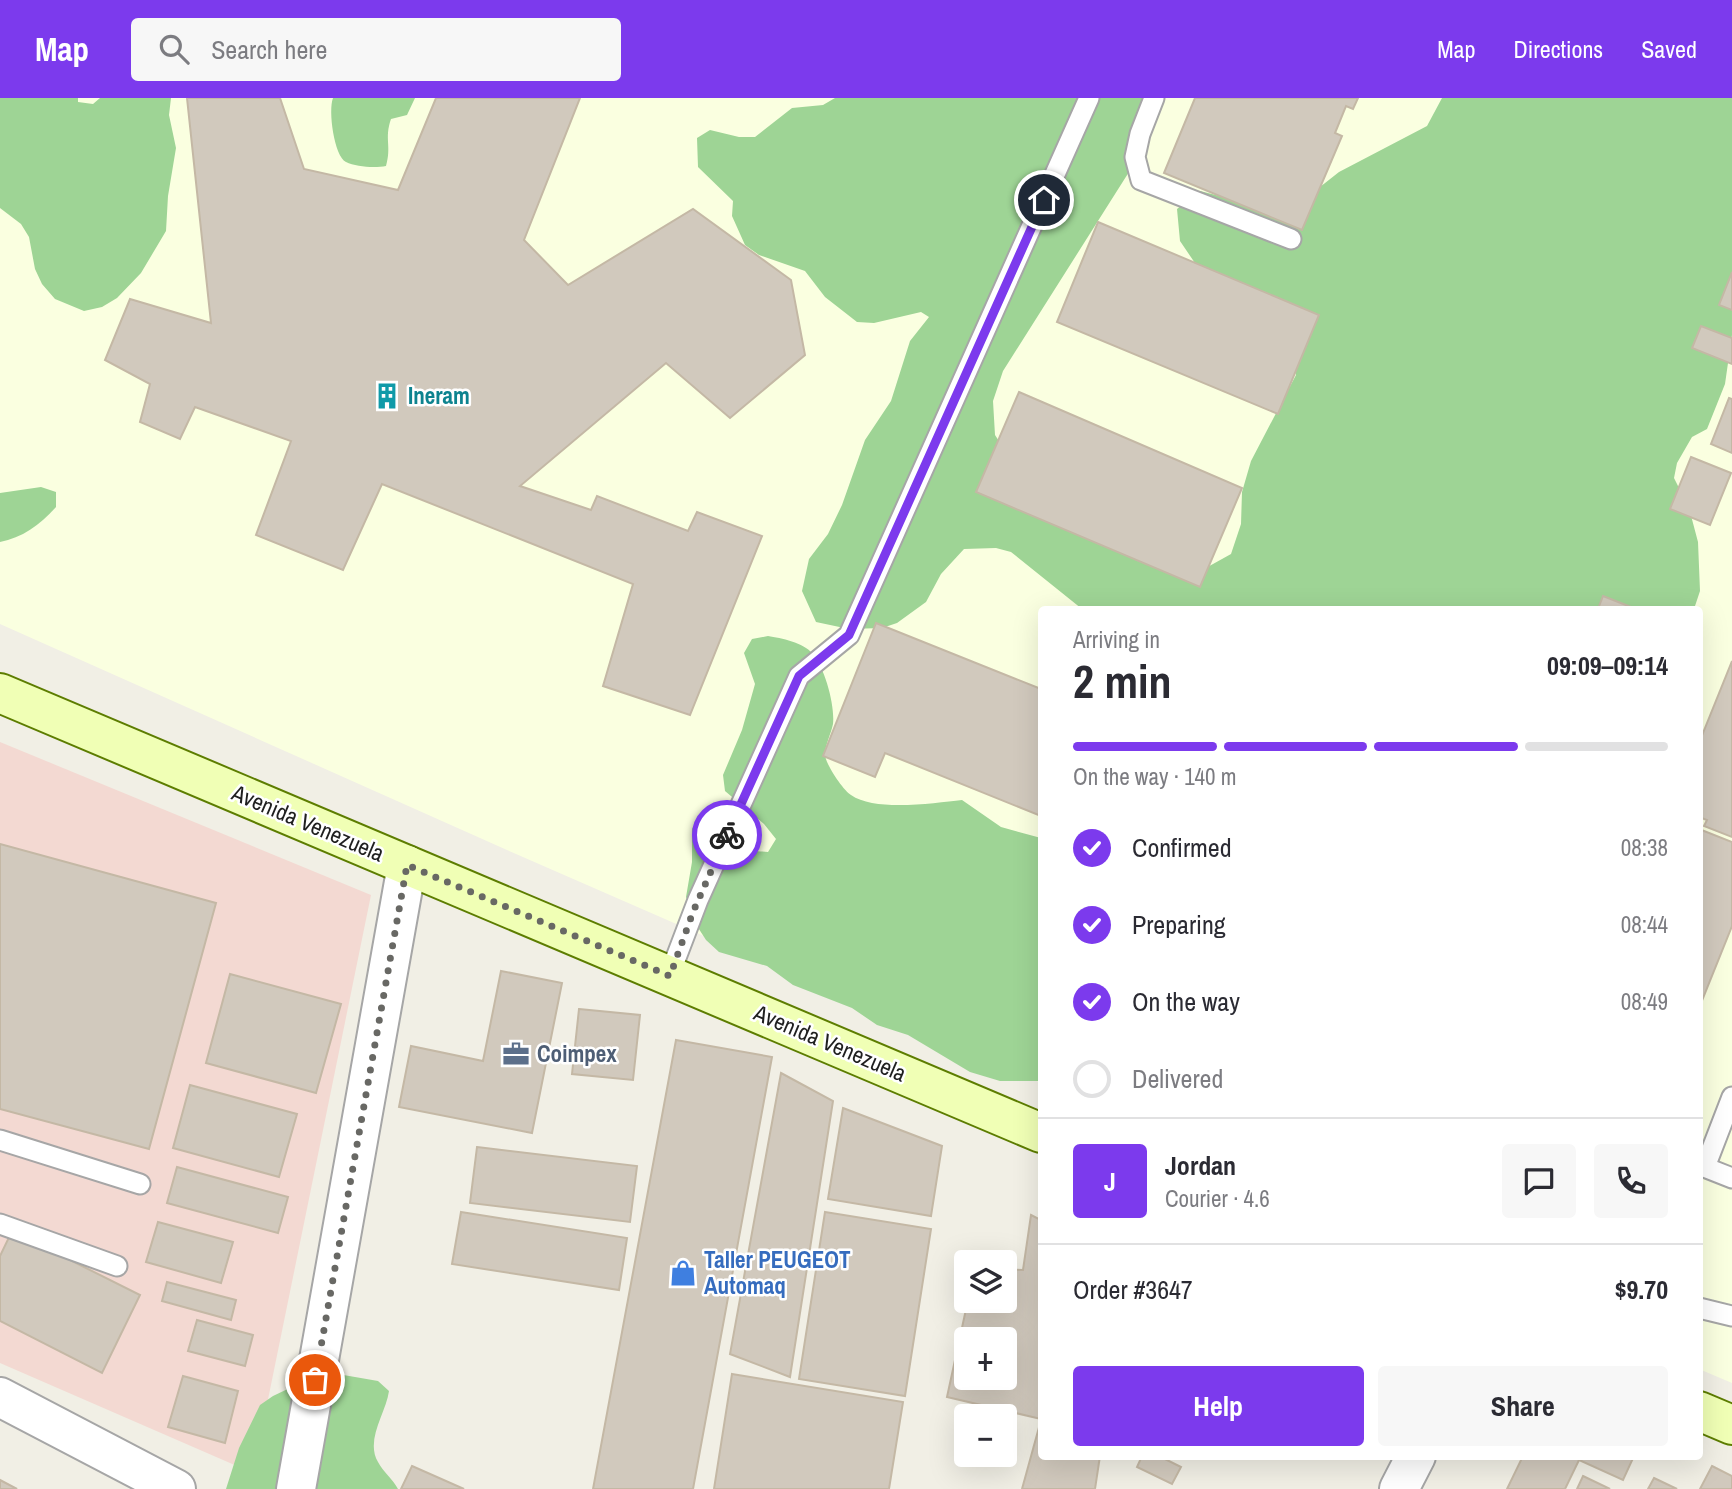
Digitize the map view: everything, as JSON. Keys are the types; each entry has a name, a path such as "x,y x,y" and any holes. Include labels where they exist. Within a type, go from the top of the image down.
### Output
{"main road":[{"name":"Avenida Venezuela","path":"0,693 1038,1132"},
{"path":"1703,1413 1732,1425"}],"street":[{"path":"296,1489 407,865"},
{"path":"0,1396 176,1489"},
{"path":"1399,1489 1414,1460"}],"lane":[{"path":"670,976 693,912 799,676 849,635 1089,98"},
{"path":"1154,98 1140,134 1135,157 1141,180 1292,239"},
{"path":"1703,1164 1732,1097"},
{"path":"0,1140 140,1184"},
{"path":"1703,1166 1732,1178"},
{"path":"0,1224 117,1266"},
{"path":"1703,1309 1732,1316"}],"shaded area":[{"path":"0,98 1732,98 1732,1383 1703,1371 1703,606 1038,606 1038,1082 507,850 0,624"},
{"path":"0,742 371,895 253,1473 0,1363"}],"green space":[{"path":"0,98 78,98 78,102 93,104 100,98 171,98 169,115 176,148 168,196 166,231 141,273 117,298 102,307 84,311 55,299 42,284 35,269 29,237 21,224 0,208"},
{"path":"333,98 415,98 407,115 391,119 386,166 360,166 342,158 333,132"},
{"path":"835,98 1157,98 1141,153 1003,371 993,401 995,435 1012,461 1204,569 1231,554 1241,524 1242,492 1251,461 1296,375 1281,315 1199,269 1180,241 1177,209 1200,191 1287,213 1339,172 1427,126 1442,98 1732,98 1732,335 1725,384 1707,429 1692,437 1677,463 1674,478 1689,508 1698,542 1700,591 1695,606 1078,606 1011,552 996,548 964,549 941,574 926,602 897,623 882,628 849,629 816,622 802,591 809,559 828,534 842,505 865,440 891,401 910,341 929,317 921,312 874,323 857,322 825,297 805,271 759,255 745,245 732,216 733,201 698,167 697,138 710,130 739,137 755,137 792,108 823,105"},
{"path":"41,487 56,492 56,507 31,529 0,542 0,493"},
{"path":"768,636 786,640 804,646 817,660 828,687 833,716 825,755 835,777 851,795 889,805 962,800 1001,827 1038,837 1038,1081 1000,1081 970,1072 908,1035 877,1025 852,1008 793,985 767,966 719,952 706,940 697,926 686,897 692,862 692,829 700,815 722,826 738,842 753,851 768,852 776,839 764,824 725,791 723,775 742,730 755,684 744,653 752,639"},
{"path":"332,1373 378,1381 389,1391 374,1445 380,1466 398,1489 226,1489 239,1448 260,1405 317,1375"}],"building":[{"name":"Ineram","path":"187,98 280,98 304,169 398,190 436,98 580,98 524,240 568,285 693,209 791,280 805,355 730,418 666,363 520,486 591,510 597,496 688,531 697,512 762,536 690,715 603,686 633,584 382,484 343,570 256,535 291,441 195,407 180,439 140,422 150,384 105,360 130,299 211,323"},
{"path":"1195,98 1358,98 1353,109 1346,106 1335,133 1342,136 1302,230 1164,173"},
{"path":"1098,222 1319,315 1278,414 1057,322"},
{"path":"1732,272 1732,310 1719,305"},
{"path":"1701,326 1732,338 1732,364 1692,348"},
{"path":"1019,392 1242,488 1200,587 976,492"},
{"path":"1729,398 1732,399 1732,453 1711,444"},
{"path":"1691,457 1731,473 1710,525 1670,509"},
{"path":"1603,596 1628,606 1599,606"},
{"path":"876,623 1038,688 1038,815 885,753 875,777 823,756"},
{"path":"1732,661 1732,837 1704,826 1707,820 1703,818 1703,733"},
{"path":"1703,831 1732,842 1732,926 1703,998"},
{"path":"0,844 216,903 149,1149 0,1109"},
{"name":"Coimpex","path":"501,971 562,983 532,1133 399,1107 411,1046 483,1061"},
{"path":"230,974 341,1004 316,1093 206,1063"},
{"path":"579,1009 640,1015 633,1080 572,1074"},
{"name":"Taller PEUGEOT Automaq","path":"676,1040 772,1057 693,1489 593,1489"},
{"path":"781,1073 833,1101 790,1377 730,1354"},
{"path":"190,1085 297,1114 279,1177 173,1148"},
{"path":"843,1108 942,1146 931,1216 828,1199"},
{"path":"477,1147 637,1166 630,1222 470,1203"},
{"path":"177,1167 288,1197 278,1233 167,1203"},
{"path":"461,1212 627,1238 619,1290 452,1264"},
{"path":"825,1212 931,1229 905,1396 799,1379"},
{"path":"1031,1215 1038,1218 1038,1418 1017,1413 1017,1404 977,1404 947,1397 954,1365 954,1390 1017,1390 1017,1327 962,1327 965,1313 1017,1313 1017,1270 1023,1270"},
{"path":"158,1222 233,1242 221,1283 146,1262"},
{"path":"12,1231 140,1295 102,1373 0,1321 0,1256"},
{"path":"167,1282 236,1300 231,1320 162,1301"},
{"path":"197,1320 253,1335 245,1366 188,1351"},
{"path":"732,1374 903,1402 889,1489 714,1489"},
{"path":"183,1376 238,1391 225,1443 168,1427"},
{"path":"1038,1431 1038,1460 1099,1460 1095,1489 1022,1489"},
{"path":"1140,1460 1167,1460 1181,1467 1172,1484 1137,1467"},
{"path":"1521,1460 1579,1460 1565,1489 1507,1489"},
{"path":"1579,1460 1632,1460 1623,1480"},
{"path":"412,1466 464,1489 401,1489"},
{"path":"1712,1466 1732,1476 1732,1489 1700,1489"},
{"path":"1583,1476 1610,1489 1577,1489"},
{"path":"1654,1478 1677,1489 1648,1489"},
{"path":"0,1480 17,1489 0,1489"}],"way so far":[{"path":"315,1380 407,865 670,976 693,912 727,835"}],"place":[{"name":"Ineram","path":"387,396"},
{"name":"Coimpex","path":"516,1054"},
{"name":"Taller PEUGEOT Automaq","path":"683,1273"}],"route":[{"path":"727,835 799,676 849,635 1044,200"}]}
